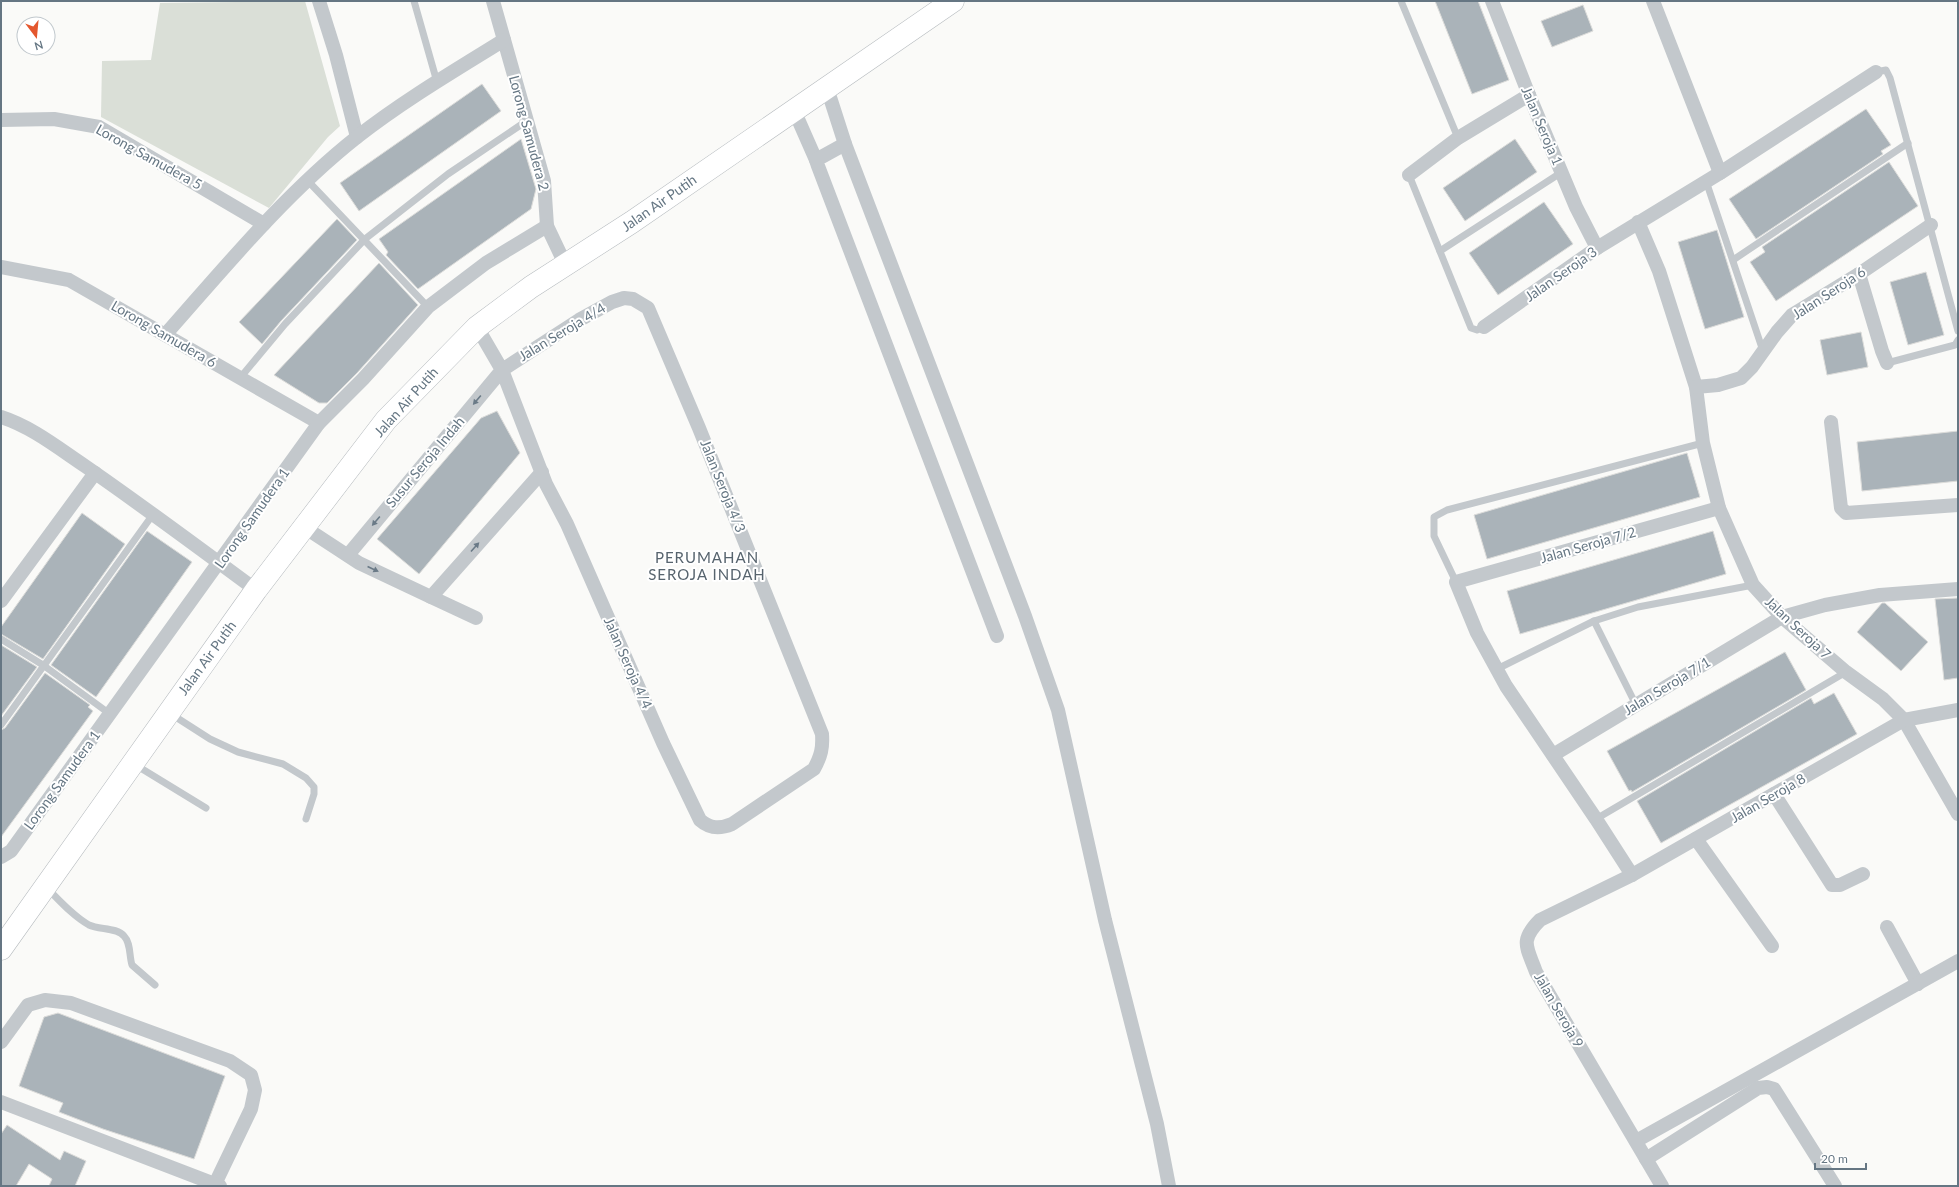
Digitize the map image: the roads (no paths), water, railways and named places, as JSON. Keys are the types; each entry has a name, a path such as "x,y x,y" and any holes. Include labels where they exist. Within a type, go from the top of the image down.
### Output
{"main road":[{"name":"Jalan Air Putih","path":"1,947 256,590 386,420 477,327 566,264 632,222 953,1"}],"street":[{"path":"319,1 336,55 357,137"},
{"name":"Lorong Samudera 2","path":"493,1 528,120 544,181 547,226 566,264"},
{"name":"Jalan Seroja 1","path":"1492,1 1529,95 1576,207 1597,248"},
{"path":"1652,1 1720,173"},
{"path":"165,335 264,224 307,180 357,137 437,82 504,40"},
{"name":"Jalan Seroja 3","path":"1484,327 1597,248 1720,173 1876,72"},
{"path":"827,88 846,144 1025,616 1058,710 1105,920 1157,1124 1169,1186"},
{"path":"1409,175 1458,138 1529,95"},
{"path":"794,110 816,160 997,636"},
{"name":"Lorong Samudera 5","path":"1,120 54,119 99,127 264,224"},
{"path":"816,160 846,144"},
{"name":"Jalan Seroja 7","path":"1638,222 1659,270 1696,387 1703,443 1719,508 1753,585 1782,617 1846,672 1883,699 1904,720 1958,814"},
{"name":"Jalan Seroja 6","path":"1696,387 1718,385 1741,378 1752,367 1792,315 1859,274 1931,225"},
{"name":"Lorong Samudera 1","path":"3,857 11,851 220,563 244,526 320,423 363,379 428,307 486,263 547,226"},
{"name":"Lorong Samudera 6","path":"1,267 69,280 320,423"},
{"path":"1859,274 1882,352 1887,363"},
{"name":"Jalan Seroja 4/4","path":"502,370 579,320 612,302 624,298"},
{"name":"Jalan Seroja 4/3","path":"624,298 633,299 648,308 670,358 822,734 823,746 820,758"},
{"name":"Jalan Seroja 4/4","path":"477,327 502,370 542,472 567,524 663,743 700,820 705,825 713,827 722,828 732,824 814,769 820,758"},
{"name":"Susur Seroja Indah","path":"348,555 502,370"},
{"path":"1,418 22,425 95,473 154,513 256,590"},
{"path":"1831,422 1841,508 1846,513 1958,505"},
{"path":"431,597 542,472"},
{"path":"1,601 95,473"},
{"name":"Jalan Seroja 7/2","path":"1456,582 1719,508"},
{"path":"304,527 360,563 476,618"},
{"path":"1456,582 1477,633 1506,686 1632,875"},
{"name":"Jalan Seroja 7/1","path":"1553,755 1782,617 1824,605 1880,595 1958,589"},
{"name":"Jalan Seroja 8","path":"1632,875 1904,720 1958,710"},
{"path":"1774,794 1832,885 1840,885 1862,874"},
{"path":"1696,839 1772,946"},
{"name":"Jalan Seroja 9","path":"1632,875 1540,920 1529,931 1526,944 1536,972 1662,1186"},
{"path":"1888,927 1918,984"},
{"path":"1636,1141 1958,961"},
{"path":"1,1042 28,1005 45,1000 72,1003 230,1061 251,1075 255,1090 251,1109 217,1185 1,1102"},
{"path":"1646,1159 1758,1088 1767,1087 1774,1089 1835,1186"}],"lane":[{"path":"414,1 437,82"},
{"path":"1401,1 1458,138"},
{"path":"1876,72 1886,70 1890,78 1931,225 1958,331"},
{"path":"240,378 285,324 365,239 448,174 528,120"},
{"path":"1733,260 1908,143"},
{"path":"1440,251 1562,172"},
{"path":"1409,175 1471,328 1477,330 1484,327"},
{"path":"307,180 365,239 428,307"},
{"path":"1706,181 1763,351"},
{"path":"1887,363 1955,345 1958,340"},
{"path":"1456,582 1434,536 1434,517 1447,510 1703,443"},
{"path":"1,725 154,513"},
{"path":"1497,669 1594,621 1638,608 1753,585"},
{"path":"1594,621 1636,705"},
{"path":"1,638 43,665 110,714"},
{"path":"1596,819 1846,672"},
{"path":"168,713 210,739 238,752 283,764 306,778 314,787 314,794 306,819"},
{"path":"132,763 206,808"},
{"path":"45,886 72,912 89,924 118,932 125,936 132,965 155,985"}],"district":[{"name":"PERUMAHAN SEROJA INDAH","path":"707,566"}]}
